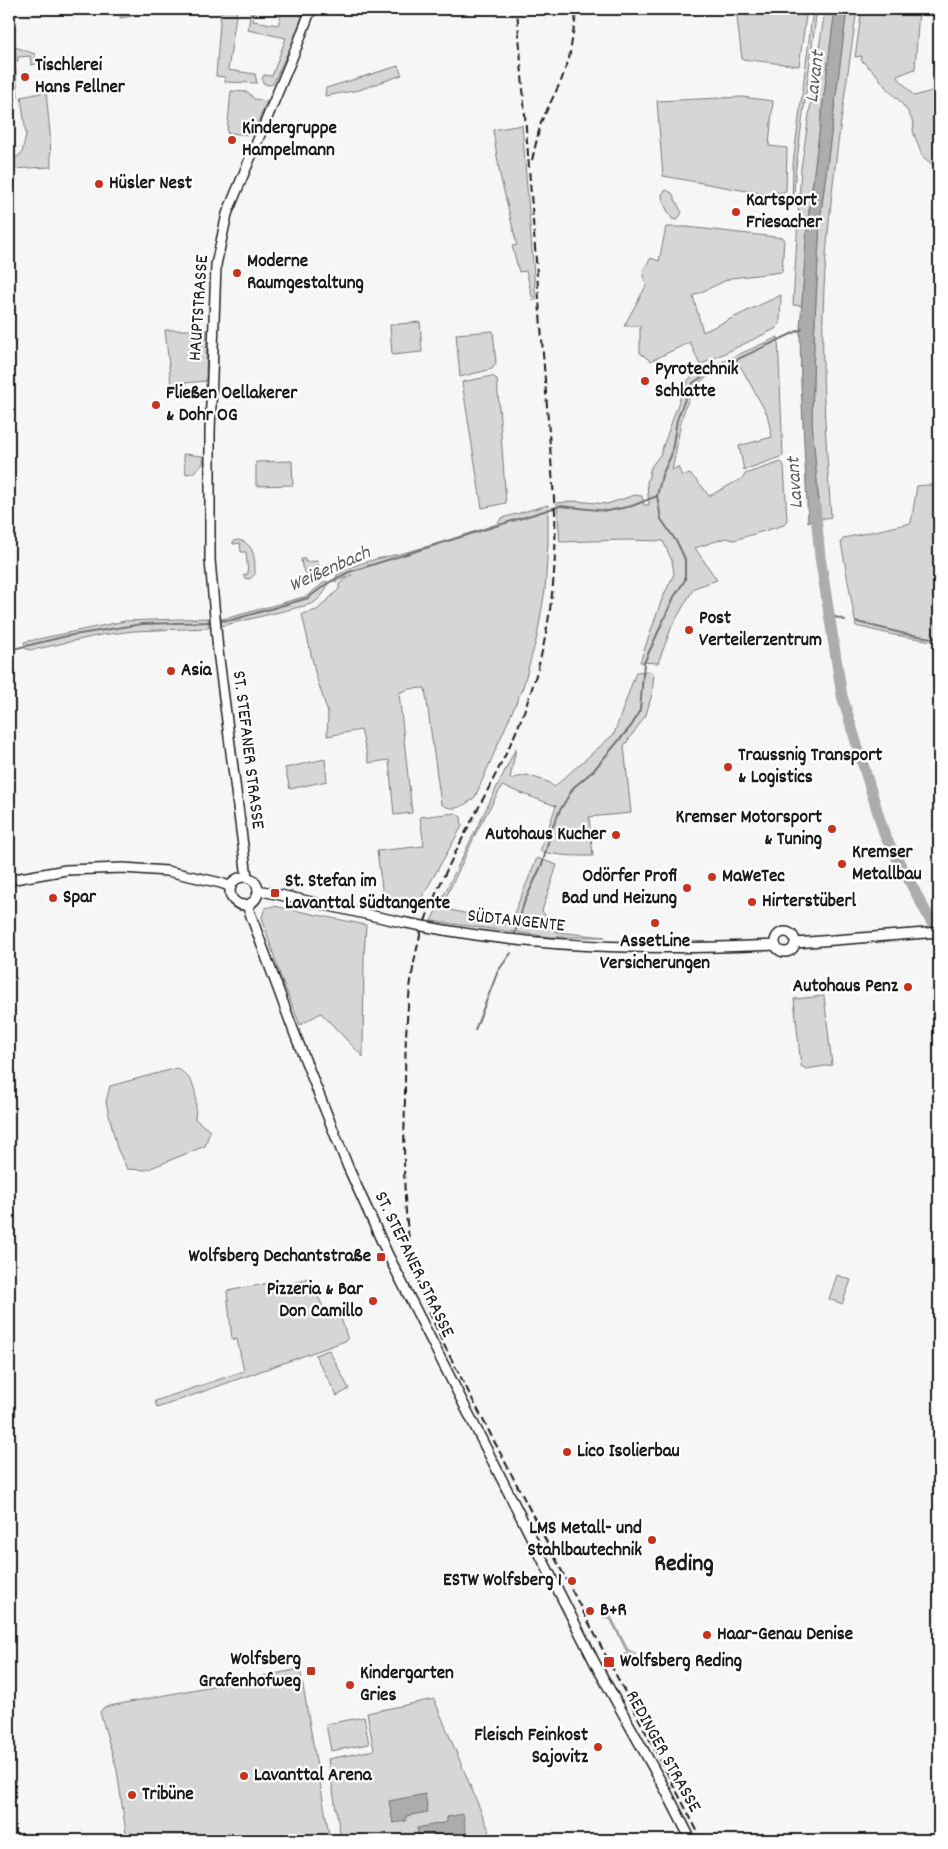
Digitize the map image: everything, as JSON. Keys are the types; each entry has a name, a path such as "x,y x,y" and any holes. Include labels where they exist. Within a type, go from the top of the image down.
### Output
{"main road":[{"name":"HAUPTSTRASSE","path":"215,622 210,560 210,432 216,266 227,214 298,46 311,9"},
{"name":"ST. STEFANER STRASSE","path":"215,622 246,877"},
{"path":"9,880 66,870 123,868 167,871 231,887"},
{"path":"246,877 255,882 258,890 254,902 243,906 232,899 231,887 238,878 246,877"},
{"name":"SÜDTANGENTE","path":"258,890 401,922 483,937 541,943 638,948 775,945"},
{"name":"ST. STEFANER STRASSE","path":"247,905 297,1041 374,1227 577,1628"},
{"name":"SÜDTANGENTE","path":"783,932 792,935 795,943 793,948 786,952 779,950 775,945 776,938 783,932"},
{"name":"SÜDTANGENTE","path":"795,943 939,932"},
{"name":"REDINGER STRASSE","path":"577,1628 609,1691 691,1840"}],"shaded area":[{"path":"121,9 175,9 120,18"},
{"path":"221,9 237,9 228,70 255,74 257,83 225,82 225,77 216,76"},
{"path":"251,9 255,9 253,21 278,25 281,15 297,9 305,9 294,39 273,84 263,83 262,79 264,75 272,76 286,38 248,30"},
{"path":"736,9 807,9 799,66 742,59"},
{"path":"813,9 817,9 792,204 793,164"},
{"path":"825,9 835,9 807,227 802,306 793,305 801,168"},
{"path":"835,9 847,9 820,220 812,421 820,519 808,522 800,330 807,227"},
{"path":"847,9 857,9 833,182 826,252 823,316 824,402 831,517 820,519 812,421 820,220"},
{"path":"862,9 919,9 915,69 897,76 914,96 939,89 939,170 922,156 913,131 914,124 908,112 877,75 861,60 862,56 855,57"},
{"path":"15,47 35,54 36,64 31,65 30,56 18,57 18,61 15,61"},
{"path":"15,61 18,97 9,99 9,94 14,93 14,79 9,79 9,62"},
{"path":"398,66 402,75 359,90 325,96 326,88"},
{"path":"231,91 248,92 254,99 267,101 252,135 227,133"},
{"path":"46,92 51,167 9,169 9,163 22,153 26,134 21,97"},
{"path":"742,97 773,101 769,146 787,148 786,191 769,195 663,176 657,101"},
{"path":"522,125 536,300 533,300 526,271 519,272 512,246 517,245 500,175 493,130"},
{"path":"666,190 672,193 682,213 677,220 672,219 663,202 662,194"},
{"path":"666,227 687,227 784,238 782,272 731,278 693,296 703,332 781,295 780,324 775,329 700,365 690,342 651,361 640,353 640,326 624,326 646,286 643,270 651,258 659,261"},
{"path":"420,322 422,352 392,355 390,325"},
{"path":"165,330 207,330 206,381 171,384"},
{"path":"493,331 496,363 492,369 460,377 456,334"},
{"path":"778,337 783,456 744,470 739,446 772,437 767,414 738,362 705,378 691,394 680,426 672,470 678,467 682,476 690,474 709,496 743,478 745,474 781,462 784,465 787,520 784,525 734,540 726,538 695,548 717,580 694,588 672,626 658,663 640,662 662,599 674,574 672,561 663,541 560,542 557,503 575,501 607,504 635,495 642,496 644,505 649,505 647,483 651,467 660,455 683,390 689,379 704,370"},
{"path":"492,376 497,379 506,503 482,508 462,382"},
{"path":"183,454 203,456 203,464 193,473 186,474"},
{"path":"292,461 293,485 256,486 256,462"},
{"path":"939,484 939,642 894,635 856,626 841,542 844,538 911,523 917,486"},
{"path":"548,505 545,590 537,637 523,687 475,797 463,806 455,808 446,807 441,804 425,688 409,689 399,693 412,813 394,815 389,760 369,763 361,730 327,736 328,713 316,676 302,614 317,610 339,589 339,584 352,575 335,582 337,575 353,566 452,539 497,524 502,518"},
{"path":"239,540 248,545 253,553 255,574 250,579 244,578 244,575 248,574 246,552 241,552 240,543 233,544 233,541"},
{"path":"301,559 305,559 305,562 317,561 320,570 316,569 307,575 302,567"},
{"path":"326,581 328,583 324,592 312,604 221,626 221,619 307,596"},
{"path":"208,618 209,628 134,631 101,635 32,650 26,649 24,642 125,621"},
{"path":"649,671 654,674 652,694 646,715 624,746 631,813 589,817 593,856 547,853 540,851 556,806 502,786 477,831 441,908 510,923 537,858 557,865 542,911 557,932 605,937 551,937 431,921 516,748 510,779 527,775 548,782 554,787 614,734 636,672"},
{"path":"325,759 327,781 290,789 285,768"},
{"path":"455,813 461,817 462,826 420,901 413,903 383,896 377,851 424,846 420,817"},
{"path":"274,906 366,925 363,1057 321,1013 300,1025 280,975 262,917 265,908"},
{"path":"824,996 832,1065 806,1069 801,1066 794,999"},
{"path":"177,1068 189,1078 195,1090 195,1119 210,1131 205,1146 146,1170 127,1169 117,1148 106,1102 110,1086"},
{"path":"837,1275 851,1280 842,1304 829,1299"},
{"path":"308,1278 328,1316 339,1312 348,1340 157,1408 155,1401 244,1371 237,1339 232,1340 227,1291 280,1281 282,1287"},
{"path":"329,1350 349,1389 337,1396 315,1355"},
{"path":"609,1609 615,1614 610,1615 628,1650 635,1653 635,1657 627,1660 624,1656 624,1654 628,1654 611,1620 603,1617 604,1611"},
{"name":"Lavanttal Arena","path":"300,1669 330,1840 127,1840 117,1770 100,1712 104,1707"},
{"path":"434,1699 493,1840 341,1840 328,1759 374,1750 367,1713"},
{"path":"364,1717 369,1744 331,1751 326,1724"},
{"path":"425,1794 428,1812 406,1816 406,1821 393,1823 389,1801"},
{"path":"463,1814 467,1839 419,1840 417,1828 447,1822 447,1817"}],"waterway":[{"path":"515,933 524,903 543,862 551,831 560,810 574,787 593,771 632,725 640,710 644,663 674,597 685,580 685,559 678,544 661,519 657,496 662,475 671,456 677,420 686,396 693,383 706,374 802,329"},
{"name":"Weißenbach","path":"218,621 232,620 308,598 328,583 349,572 560,506 608,511 632,506 657,496"},
{"name":"Lavant","path":"815,504 820,557 842,696 885,836 939,936"},
{"path":"829,615 845,620"},
{"name":"Weißenbach","path":"9,650 67,636 142,624 211,622"},
{"path":"857,622 905,634 939,639"},
{"path":"475,1030 498,971 511,953"}],"railway":[{"path":"425,921 445,873 515,734 542,653 552,598 555,512 517,9"},
{"path":"532,160 541,122 561,81 569,59 577,9"},
{"path":"421,932 409,994 405,1076 404,1186 408,1230 416,1274 442,1341 702,1840"}],"place":[{"name":"Tischlerei Hans Fellner","path":"25,77"},
{"name":"Kindergruppe Hampelmann","path":"232,140"},
{"name":"Hüsler Nest","path":"99,184"},
{"name":"Kartsport Friesacher","path":"736,212"},
{"name":"Moderne Raumgestaltung","path":"237,273"},
{"name":"Pyrotechnik Schlatte","path":"645,381"},
{"name":"Fließen Oellakerer & Dohr OG","path":"156,405"},
{"name":"Post Verteilerzentrum","path":"689,630"},
{"name":"Asia","path":"171,671"},
{"name":"Traussnig Transport & Logistics","path":"728,767"},
{"name":"Kremser Motorsport & Tuning","path":"832,829"},
{"name":"Autohaus Kucher","path":"616,835"},
{"name":"Kremser Metallbau","path":"842,864"},
{"name":"MaWeTec","path":"712,877"},
{"name":"Odörfer Profi Bad und Heizung","path":"687,888"},
{"name":"St. Stefan im Lavanttal Südtangente","path":"275,893"},
{"name":"Spar","path":"53,898"},
{"name":"Hirterstüberl","path":"752,902"},
{"name":"AssetLine Versicherungen","path":"655,923"},
{"name":"Autohaus Penz","path":"908,987"},
{"name":"Wolfsberg Dechantstraße","path":"381,1257"},
{"name":"Pizzeria & Bar Don Camillo","path":"373,1301"},
{"name":"Lico Isolierbau","path":"567,1452"},
{"name":"LMS Metall- und Stahlbautechnik","path":"652,1540"},
{"name":"ESTW Wolfsberg 1","path":"572,1581"},
{"name":"B+R","path":"590,1611"},
{"name":"Haar-Genau Denise","path":"707,1635"},
{"name":"Wolfsberg Reding","path":"609,1662"},
{"name":"Wolfsberg Grafenhofweg","path":"311,1671"},
{"name":"Kindergarten Gries","path":"350,1685"},
{"name":"Fleisch Feinkost Sajovitz","path":"598,1747"},
{"name":"Lavanttal Arena","path":"244,1776"},
{"name":"Tribüne","path":"132,1795"}],"district":[{"name":"Reding","path":"684,1565"}]}
